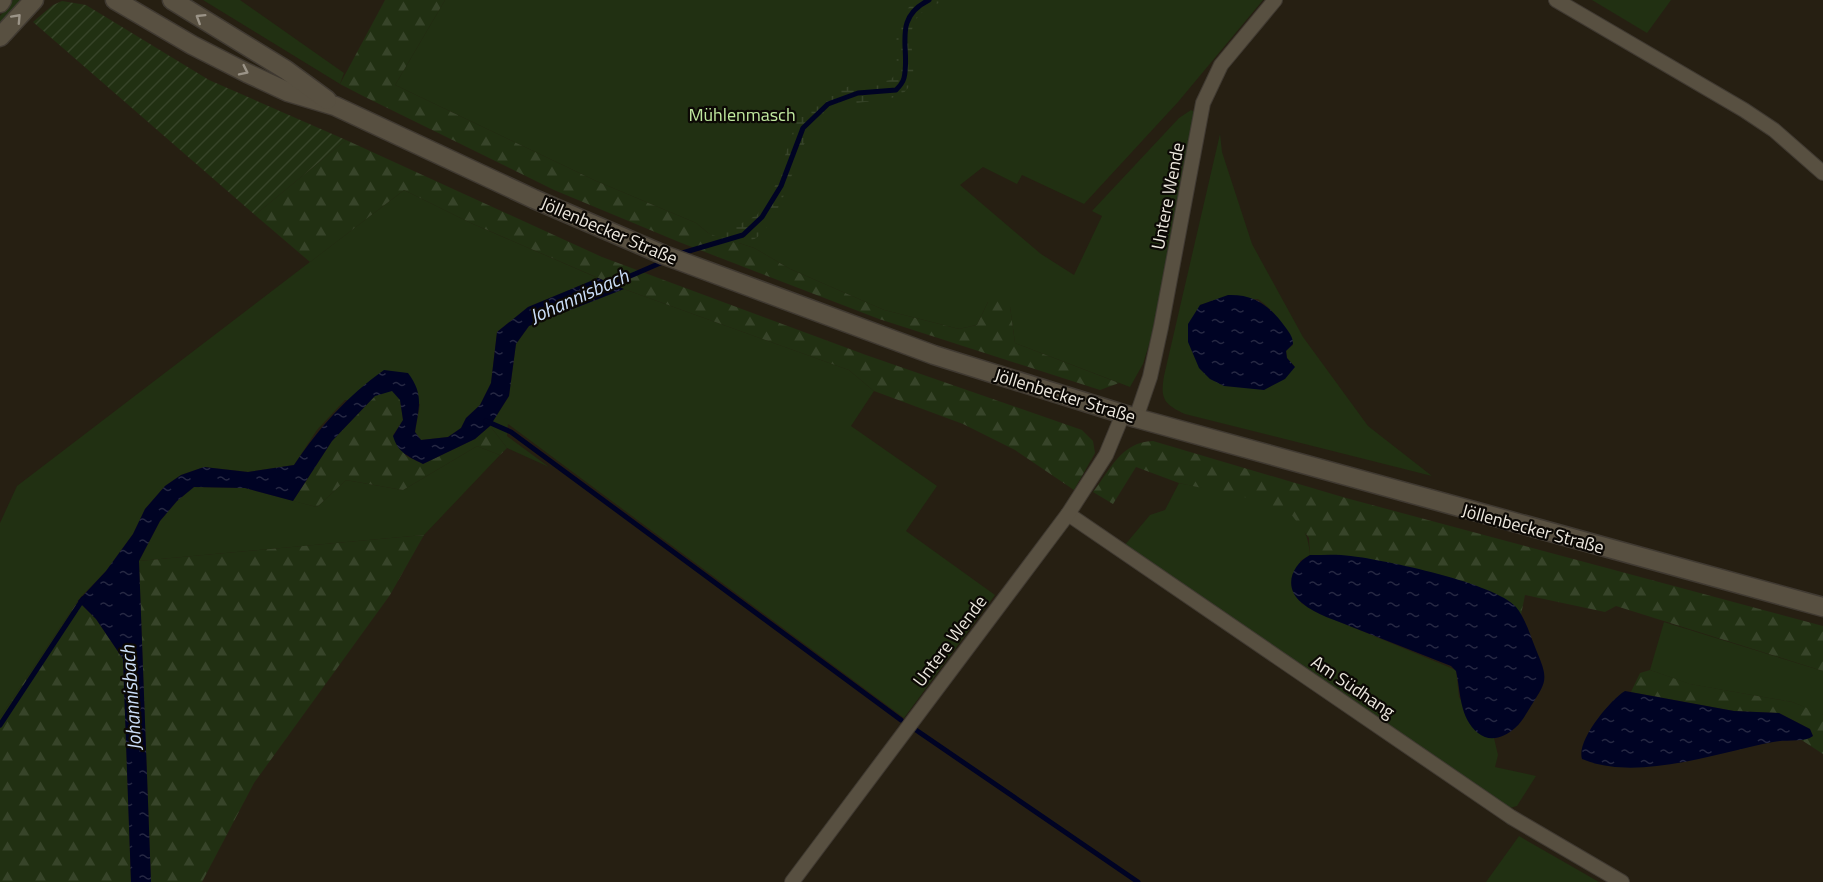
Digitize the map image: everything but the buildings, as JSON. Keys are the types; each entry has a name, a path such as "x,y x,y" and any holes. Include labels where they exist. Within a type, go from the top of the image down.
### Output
{"main road":[{"path":"0,37 34,0"},
{"name":"Jöllenbecker Straße","path":"115,0 192,45 247,73 288,92 335,106 586,222 735,282 934,355 1129,416 1823,608"},
{"name":"Jöllenbecker Straße","path":"172,0 293,75 335,106"}],"street":[{"name":"Untere Wende","path":"792,882 1068,514 1107,455 1129,416 1150,377 1203,103 1221,65 1275,0"},
{"path":"1556,0 1712,89 1774,130 1823,173"},
{"name":"Am Südhang","path":"1068,514 1504,813 1622,882"}],"green space":[{"path":"13,0 22,0 0,25 0,16"},
{"path":"203,0 240,0 344,73 340,84"},
{"path":"385,0 445,0 395,85 596,181 696,223 708,233 754,248 790,269 884,310 959,329 977,325 988,302 1004,299 1010,307 1015,343 1119,383 1100,390 879,319 679,242 554,190 340,84"},
{"name":"Mühlenmasch","path":"445,0 1263,0 1178,102 1084,204 1022,175 1017,184 983,167 960,185 1041,254 1074,275 1102,216 1092,211 1179,118 1191,110 1196,113 1151,338 1143,364 1130,387 1015,343 1010,307 988,302 977,325 959,329 884,310 790,269 754,248 708,233 696,223 596,181 395,85"},
{"path":"917,0 949,0 929,7 918,17 912,28 913,77 908,88 892,98 844,106 822,116 812,128 803,146 777,211 766,228 753,240 738,243 708,233 740,224 757,215 775,186 796,122 824,94 857,84 882,85 881,82 890,80 897,73 896,43 899,24 909,7"},
{"path":"1592,0 1671,0 1647,33"},
{"path":"62,1 86,5 209,80 346,140 255,215 33,22 53,5"},
{"path":"1220,134 1222,152 1252,244 1303,337 1368,426 1432,476 1185,414 1165,400 1164,376","holes":["1258,299 1269,308 1286,331 1293,345 1286,350 1287,358 1295,367 1200,305 1213,301"]},
{"path":"346,140 602,257 866,355 1082,430 1093,441 1095,453 1074,490 1015,450 963,424 874,391 849,370 624,289 471,223 404,190 310,262 255,215"},
{"path":"404,190 471,223 598,278 528,307 497,332 491,383 480,405 466,418 461,428 448,437 421,440 415,432 420,404 345,400 317,430 294,465 248,472 204,467 181,475 165,486 145,509 133,534 106,571 79,599 0,718 0,523 17,486"},
{"path":"624,289 849,370 874,391 851,426 937,486 906,531 995,595 904,718 508,424 507,436 549,467 507,448 490,426 509,396 516,344 529,326"},
{"path":"392,391 400,400 403,420 393,435 406,456 423,464 475,439 490,426 507,448 500,455 477,446 403,490 346,480 317,507 293,501 332,441 375,396"},
{"path":"1153,441 1346,498 1823,626 1823,671 1616,606 1605,612 1525,595 1521,615 1507,602 1455,579 1390,564 1310,555 1309,538 1291,514 1262,501 1179,483 1136,467 1113,504 1093,492 1111,466 1125,452 1133,446"},
{"path":"477,446 500,455 424,535 139,561 160,521 177,501 194,487 245,488 317,507 346,480 403,490"},
{"path":"1179,483 1254,498 1292,514 1303,527 1310,555 1300,561 1301,603 1316,612 1456,670 1459,697 1488,738 1494,738 1498,755 1495,767 1536,776 1517,806 1510,808 1481,789 1124,546 1150,515 1165,510"},
{"path":"424,535 390,595 254,783 202,882 151,882 139,561"},
{"path":"78,601 96,619 123,659 131,882 0,882 0,718"},
{"path":"1664,622 1823,671 1823,715 1792,702 1689,684 1650,670"},
{"path":"1650,670 1690,684 1792,702 1820,713 1823,715 1823,754 1800,739 1813,736 1810,729 1779,713 1734,711 1631,692 1640,673"},
{"path":"1519,836 1599,882 1486,882"}],"water":[{"path":"598,278 624,289 529,326 516,344 509,396 490,426 475,439 423,464 408,456 398,446 393,436 403,420 400,400 392,391 375,396 332,441 293,501 245,488 194,487 177,501 160,521 139,561 151,882 131,882 123,659 96,619 78,601 106,571 133,534 145,509 165,486 181,475 204,467 248,472 294,465 335,413 358,390 384,370 408,373 413,381 419,401 415,432 421,440 448,437 461,428 466,418 480,405 491,383 497,332 528,307"},
{"path":"1228,295 1238,295 1261,303 1274,313 1292,337 1293,344 1286,351 1287,358 1295,367 1285,379 1264,390 1224,386 1210,379 1199,368 1188,342 1188,324 1200,305"},
{"path":"1310,555 1367,558 1438,574 1486,589 1516,607 1528,629 1544,675 1543,686 1520,723 1502,736 1487,738 1483,736 1467,720 1456,671 1451,666 1326,617 1302,603 1293,591 1292,577 1298,565"},
{"path":"1625,691 1734,711 1779,713 1810,729 1813,736 1651,767 1627,768 1582,759 1584,742 1589,732 1603,712"}],"waterway":[{"name":"Johannisbach","path":"679,254 743,235 762,217 781,186 803,128 828,104 858,93 896,90 904,78 906,67 906,25 917,8 929,0"},
{"name":"Johannisbach","path":"607,286 665,261"},
{"path":"486,421 511,432 901,720"},
{"path":"0,725 83,599"},
{"path":"916,730 1138,882"}]}
